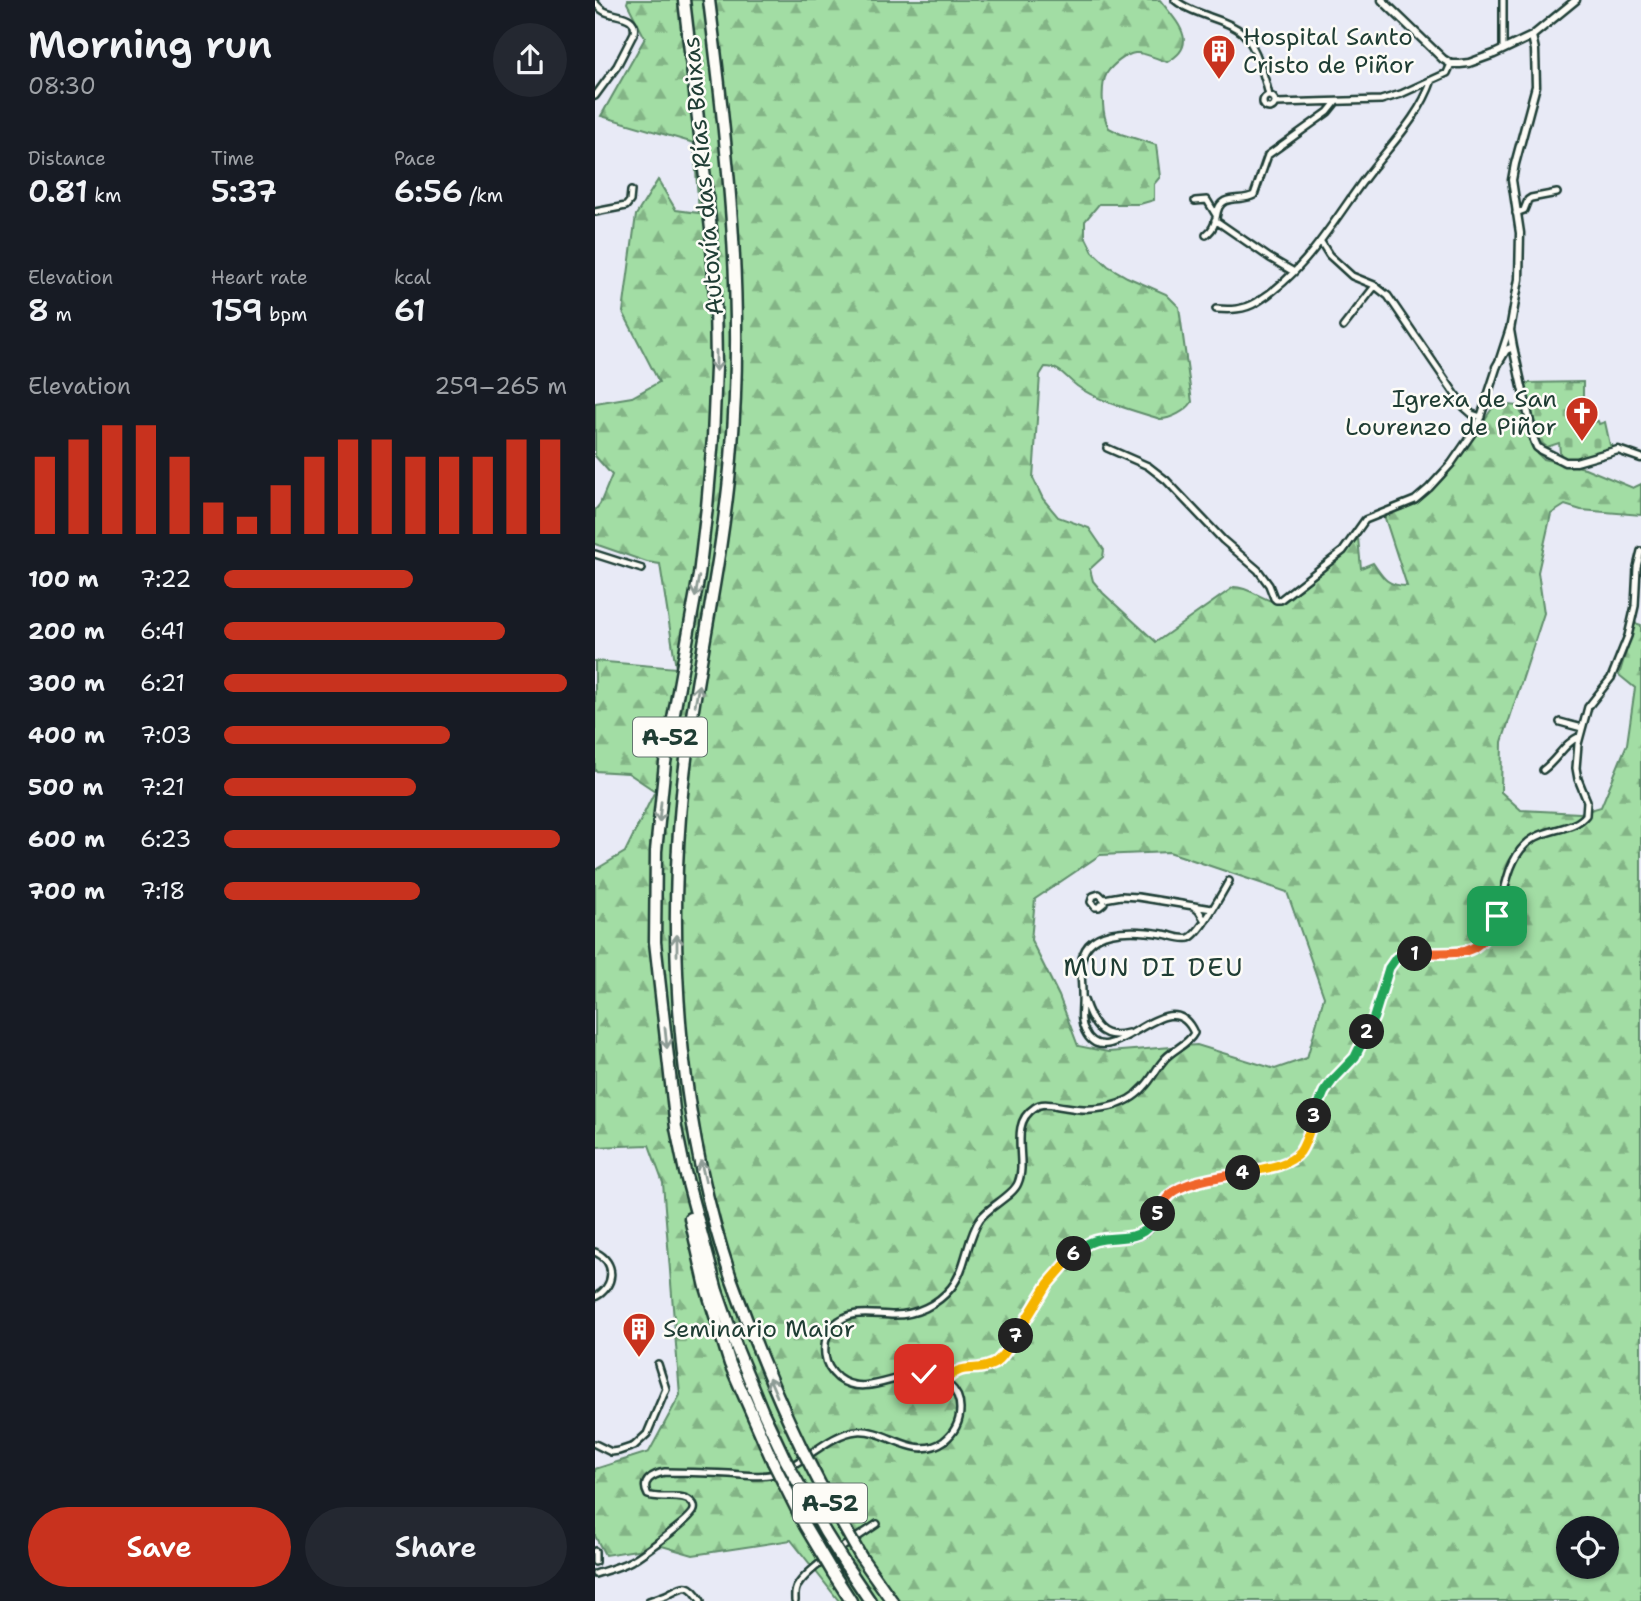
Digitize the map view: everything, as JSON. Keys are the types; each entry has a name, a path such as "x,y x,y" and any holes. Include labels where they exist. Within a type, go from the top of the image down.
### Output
{"highway":[{"name":"Autovía das Rías Baixas","path":"684,0 711,229 716,368 706,521 666,763 656,852 655,942 676,1128 717,1291 762,1410 825,1532 870,1601"},
{"name":"Autovía das Rías Baixas","path":"709,0 732,202 737,332 731,459 720,555 687,751 680,816 676,881 677,975 684,1068 699,1158 714,1217 731,1275 774,1391 820,1484 861,1557 892,1601"},
{"path":"676,1128 680,1172 706,1287 730,1364 773,1462 805,1526 851,1601"}],"street":[{"path":"1175,0 1184,7 1231,25 1246,36 1255,50 1269,96"},
{"path":"1382,0 1451,64 1469,63 1532,36 1576,0"},
{"path":"1503,0 1503,49"},
{"path":"595,3 602,10 633,22 635,27 617,66 595,96"},
{"path":"1532,36 1537,81 1513,172 1520,239 1520,279 1511,336 1534,440 1538,447 1560,461 1570,463 1618,450 1641,458"},
{"path":"1276,103 1389,99 1447,73 1451,64"},
{"path":"1216,309 1236,309 1251,305 1264,298 1294,272 1321,242 1370,172 1414,118 1432,79"},
{"path":"1269,96 1274,97 1276,103"},
{"path":"1269,96 1263,100 1264,106 1270,109 1276,103"},
{"path":"1206,235 1213,227 1220,205 1224,201 1252,196 1268,155 1332,108 1336,102"},
{"path":"595,212 626,206 630,201 631,191"},
{"path":"1516,212 1524,210 1531,198 1557,193"},
{"path":"1195,201 1207,200 1216,218 1270,258 1294,272"},
{"path":"1321,242 1329,255 1352,276 1375,286 1388,296 1464,407 1472,414 1481,416"},
{"path":"1343,327 1375,286"},
{"path":"1107,448 1148,466 1166,480 1223,540 1258,570 1269,585 1274,598 1280,600 1343,551 1365,520 1409,504 1429,488 1451,464 1474,433 1511,324"},
{"path":"1496,367 1506,350 1513,347"},
{"path":"945,1381 959,1370 990,1366 999,1360 1048,1284 1084,1245 1096,1239 1135,1237 1142,1234 1151,1226 1166,1199 1177,1189 1278,1165 1299,1153 1324,1092 1355,1057 1374,1017 1389,968 1396,958 1406,954 1457,953 1479,945 1488,936 1512,865 1520,851 1537,836 1576,824 1586,815 1587,800 1576,768 1580,736 1588,707 1608,683 1628,636 1635,606 1637,567 1641,551"},
{"path":"595,554 642,569"},
{"path":"1559,722 1582,728"},
{"path":"1543,770 1568,743 1580,736"},
{"path":"595,1574 631,1560 692,1514 694,1506 684,1498 648,1495 645,1490 646,1482 652,1476 665,1472 767,1475 788,1467 830,1441 851,1432 868,1431 908,1446 930,1447 947,1438 955,1430 960,1402 945,1381 924,1374 870,1385 848,1384 834,1374 827,1363 824,1351 827,1335 834,1325 851,1315 911,1313 935,1302 950,1289 980,1219 1018,1185 1021,1124 1032,1109 1044,1104 1092,1110 1119,1104 1141,1091 1168,1054 1189,1040 1194,1033 1189,1024 1171,1016 1158,1018 1114,1043 1105,1045 1095,1042 1084,1030 1081,1013 1082,959 1088,946 1105,934 1136,931 1185,939 1194,935 1229,881"},
{"path":"1104,899 1138,897 1212,909"},
{"path":"1193,906 1205,921"},
{"path":"1082,995 1093,1023 1101,1032 1118,1035 1140,1028"},
{"path":"1095,1042 1101,1039 1101,1032"},
{"path":"595,1252 606,1259 611,1273 607,1288 595,1297"},
{"path":"595,1444 611,1452 619,1451 634,1446 647,1434 666,1389 659,1364"},
{"path":"795,1601 798,1583 818,1565 877,1524"},
{"path":"595,1551 595,1562"},
{"path":"649,1601 667,1595 679,1587 688,1587 701,1601"}],"green space":[{"path":"628,0 1160,0 1182,32 1183,48 1167,62 1139,53 1131,54 1107,73 1103,93 1109,128 1156,145 1160,177 1154,184 1154,200 1140,204 1099,204 1085,221 1085,236 1093,252 1108,266 1166,294 1179,307 1192,402 1178,414 1160,419 1095,396 1077,386 1059,370 1045,367 1040,375 1033,478 1043,499 1058,517 1089,528 1104,550 1103,557 1090,569 1093,581 1156,642 1234,587 1246,589 1282,604 1338,559 1358,538 1361,568 1373,563 1386,580 1395,585 1407,586 1384,515 1410,506 1435,487 1495,404 1519,406 1531,445 1543,459 1585,468 1633,488 1641,484 1641,515 1581,510 1565,505 1551,514 1538,572 1544,613 1502,742 1501,792 1521,810 1580,813 1601,807 1627,744 1635,688 1619,675 1635,623 1641,625 1641,1601 839,1601 791,1540 693,1555 662,1546 605,1555 595,1536 595,1469 649,1452 680,1395 663,1183 649,1145 595,1147 595,870 625,852 655,791 628,773 595,771 595,661 676,668 660,564 595,544 595,510 612,475 595,456 595,403 632,397 659,382 623,312 636,215 658,180 676,210 699,213 694,143 601,116 645,38 627,3","holes":["1169,852 1287,892 1324,997 1307,1058 1275,1069 1197,1045 1108,1052 1078,1046 1059,996 1031,940 1035,899 1100,855"]},
{"path":"1583,382 1583,425 1605,422 1612,448 1586,456 1565,458 1560,454 1559,443 1547,447 1539,441 1525,383"}],"place":[{"name":"Hospital Santo Cristo de Piñor","path":"1219,81"},
{"name":"Igrexa de San Lourenzo de Piñor","path":"1582,443"},
{"name":"Seminario Maior","path":"639,1359"}],"district":[{"name":"MUN DI DEU","path":"1154,966"}],"route":[{"path":"924,1374 945,1381 959,1370 995,1363 1003,1355 1048,1284 1076,1251 1096,1239 1135,1237 1142,1234 1155,1221 1169,1195 1177,1189 1278,1165 1296,1156 1302,1149 1324,1092 1355,1057 1374,1017 1389,968 1396,958 1406,954 1463,952 1479,945 1488,936 1497,916"}]}
